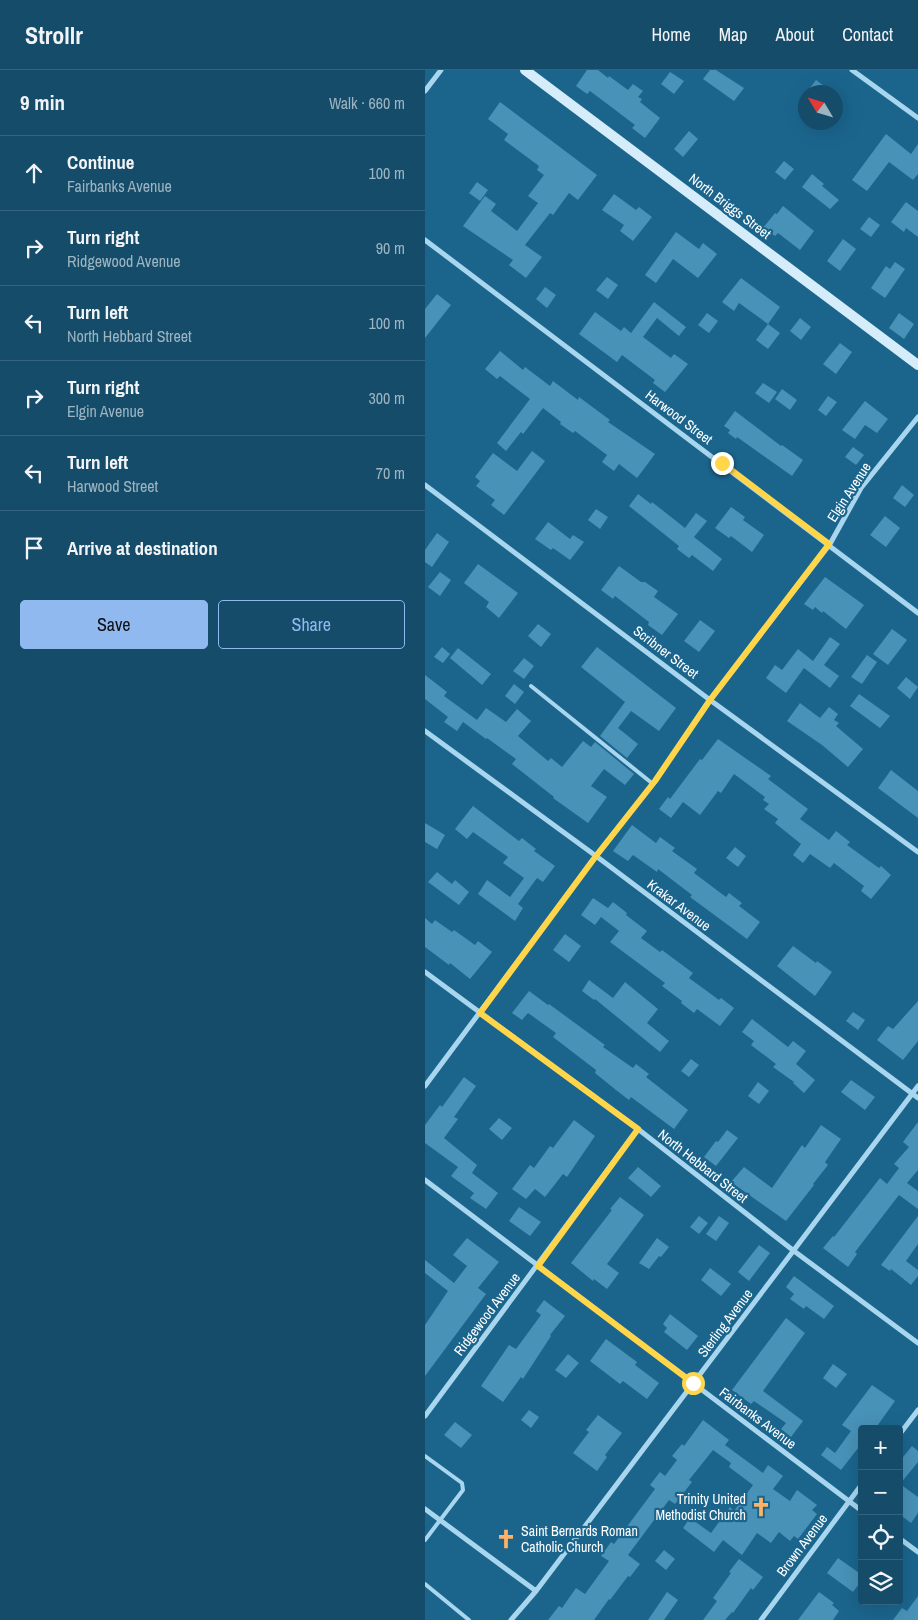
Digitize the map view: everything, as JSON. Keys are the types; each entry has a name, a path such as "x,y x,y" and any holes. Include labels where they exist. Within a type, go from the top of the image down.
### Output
{"street":[{"path":"425,91 441,70"},
{"name":"North Briggs Street","path":"525,70 918,365"},
{"path":"852,70 918,118"},
{"name":"Harwood Street","path":"425,240 918,613"},
{"name":"Elgin Avenue","path":"425,1086 596,856 653,784 710,700 829,544 861,488 918,417"},
{"name":"Scribner Street","path":"425,485 710,700 918,852"},
{"name":"Krakar Avenue","path":"425,731 596,856 918,1098"},
{"name":"North Hebbard Street","path":"425,972 638,1129 794,1251 918,1343"},
{"name":"Sterling Avenue","path":"511,1620 536,1591 918,1086"},
{"name":"Ridgewood Avenue","path":"425,1416 638,1129"},
{"name":"Fairbanks Avenue","path":"425,1180 858,1508"},
{"path":"903,1430 918,1410"},
{"name":"Brown Avenue","path":"761,1620 858,1489"},
{"path":"425,1509 536,1591"},
{"path":"903,1541 918,1552"}],"lane":[{"path":"531,686 653,784"},
{"path":"425,1456 462,1483 463,1490 425,1540"},
{"path":"425,1584 469,1620"}],"building":[{"path":"587,70 598,70 628,90 633,84 643,91 638,97 642,99 640,102 660,118 645,138 632,128 635,125 614,109 590,91 587,94 576,86"},
{"path":"710,70 716,70 744,88 734,101 703,79"},
{"path":"670,72 684,81 674,94 661,84"},
{"path":"816,80 823,85 812,85"},
{"path":"500,102 597,175 578,200 569,193 553,215 550,213 525,245 542,257 526,278 509,265 513,260 463,226 485,196 496,204 491,211 517,231 538,203 528,196 544,175 537,170 539,166 504,140 508,134 488,119"},
{"path":"689,131 698,139 683,157 674,149"},
{"path":"886,134 911,154 918,144 918,174 913,180 889,162 867,191 852,180"},
{"path":"784,161 794,169 785,180 775,172"},
{"path":"812,174 824,184 822,186 839,200 830,209 802,187"},
{"path":"477,182 488,190 480,201 469,193"},
{"path":"614,194 636,210 639,207 652,217 633,241 620,231 624,225 602,210"},
{"path":"906,202 918,211 918,237 906,228 904,232 891,222"},
{"path":"783,206 814,231 800,250 778,233 775,236 763,228"},
{"path":"869,217 880,225 871,237 860,229"},
{"path":"676,232 699,249 703,243 717,254 698,278 673,259 656,283 645,275"},
{"path":"843,239 856,249 840,271 827,261"},
{"path":"895,262 905,269 885,298 871,288 886,266 890,269"},
{"path":"607,277 618,285 608,299 596,290"},
{"path":"741,278 780,307 768,324 739,303 734,311 722,302"},
{"path":"545,287 556,295 547,308 536,299"},
{"path":"437,294 451,305 425,338 425,309"},
{"path":"654,302 686,327 679,336 657,318 643,337 671,358 674,354 688,364 665,392 653,383 655,380 622,355 617,362 579,334 595,312 621,331 624,327 631,333"},
{"path":"707,313 718,321 709,333 698,325"},
{"path":"899,313 914,324 904,339 889,328"},
{"path":"800,318 811,327 801,340 790,331"},
{"path":"768,324 780,333 768,349 756,340"},
{"path":"840,343 852,352 836,374 823,364"},
{"path":"500,351 523,370 525,367 550,386 553,381 578,400 579,397 610,420 608,422 655,454 637,478 619,464 614,471 602,462 607,455 575,431 573,433 560,424 561,422 543,408 523,434 521,432 506,451 497,443 530,399 500,376 497,379 485,369"},
{"path":"763,383 777,392 769,403 755,393"},
{"path":"782,389 797,400 790,410 775,399"},
{"path":"828,396 837,402 826,416 818,410"},
{"path":"865,401 888,419 877,433 865,425 855,439 842,430"},
{"path":"735,411 781,446 803,460 792,476 737,437 736,439 728,433 730,430 724,426"},
{"path":"853,447 864,455 856,465 845,457"},
{"path":"532,451 545,461 504,515 491,505 495,500 476,486 480,481 475,477 493,453 517,471"},
{"path":"902,485 914,495 905,507 893,498"},
{"path":"638,494 651,504 652,502 685,528 696,513 707,521 694,537 722,559 713,571 692,555 689,558 677,549 679,546 629,506"},
{"path":"731,507 745,517 743,520 764,535 752,552 731,536 729,538 715,528"},
{"path":"596,509 608,517 600,529 588,520"},
{"path":"885,516 900,528 886,547 870,535"},
{"path":"548,522 570,539 573,535 584,542 570,560 553,548 551,550 535,539"},
{"path":"437,533 449,542 432,567 425,562 425,550"},
{"path":"478,564 518,593 499,618 486,607 489,602 464,583"},
{"path":"619,566 641,582 645,582 658,591 654,597 678,614 662,635 648,625 649,622 615,596 613,599 601,590"},
{"path":"440,572 451,580 440,596 428,587"},
{"path":"825,577 864,605 846,629 823,611 822,613 815,607 813,610 804,604"},
{"path":"700,620 715,631 699,652 684,641"},
{"path":"538,624 551,634 541,647 528,636"},
{"path":"892,629 907,640 888,665 873,654"},
{"path":"830,637 840,644 824,665 839,676 830,688 804,668 786,693 766,678 775,665 782,670 798,649 813,661"},
{"path":"442,647 450,654 443,663 434,657"},
{"path":"597,647 676,708 659,731 631,711 618,728 638,744 627,758 600,736 625,702 581,667"},
{"path":"458,648 491,674 482,685 450,658"},
{"path":"867,655 877,662 862,684 851,677"},
{"path":"524,658 534,666 524,679 513,671"},
{"path":"425,675 447,692 444,696 477,720 486,708 506,722 517,709 531,721 518,736 548,761 551,758 562,767 583,741 591,747 595,742 634,774 625,785 604,769 591,786 607,797 588,823 553,798 512,764 516,759 487,738 463,722 457,731 444,722 448,717 425,699"},
{"path":"906,677 918,687 910,699 897,688"},
{"path":"514,684 524,692 515,704 505,696"},
{"path":"859,694 890,716 880,728 850,706"},
{"path":"800,703 820,718 829,707 838,714 834,720 839,723 836,726 863,749 848,767 822,745 787,721"},
{"path":"718,739 771,776 768,779 808,809 800,819 829,840 836,831 850,842 847,845 879,868 881,866 891,875 871,899 861,891 864,886 834,863 830,868 810,854 803,863 793,855 801,844 775,823 778,819 764,809 769,804 763,800 765,797 734,774 721,793 718,791 700,815 683,802 671,818 659,809 668,797 670,799 700,759 702,760"},
{"path":"891,770 918,791 918,818 878,788"},
{"path":"473,806 519,841 522,838 536,849 534,851 555,866 543,882 537,878 518,904 523,908 515,921 478,894 487,880 510,897 524,878 503,863 508,857 473,832 467,839 455,829"},
{"path":"425,823 445,835 437,849 425,842"},
{"path":"632,825 656,843 660,837 675,848 672,851 697,869 694,873 726,897 729,893 742,903 739,906 760,922 747,939 690,897 692,895 658,869 657,872 633,855 628,861 613,851"},
{"path":"735,847 746,856 738,867 726,858"},
{"path":"437,872 452,884 455,880 469,892 459,905 428,882"},
{"path":"593,898 608,908 613,902 647,931 641,938 660,952 662,950 693,973 689,978 719,1000 721,998 734,1008 720,1026 697,1009 694,1013 662,986 665,983 610,942 619,931 601,917 595,925 581,915"},
{"path":"425,918 432,924 435,920 452,932 454,930 475,945 478,941 492,952 470,979 425,947"},
{"path":"565,934 581,946 569,962 553,950"},
{"path":"793,946 832,972 815,996 777,966"},
{"path":"589,980 613,998 625,982 658,1009 647,1023 669,1041 660,1052 595,999 582,991"},
{"path":"529,991 605,1045 603,1047 633,1068 636,1064 649,1074 646,1077 688,1110 674,1129 631,1097 629,1100 595,1073 596,1070 553,1037 556,1033 528,1013 522,1020 512,1013"},
{"path":"918,1001 918,1041 903,1060 877,1040 888,1026 893,1029"},
{"path":"853,1012 865,1020 858,1030 846,1021"},
{"path":"752,1019 788,1047 793,1041 806,1051 796,1064 815,1080 804,1093 794,1082 773,1067 776,1064 751,1045 754,1041 742,1032"},
{"path":"691,1059 699,1065 689,1077 681,1071"},
{"path":"464,1077 476,1086 454,1117 458,1119 444,1138 477,1165 472,1173 498,1193 486,1209 470,1198 474,1193 451,1176 458,1167 425,1143 425,1125 440,1105 442,1107"},
{"path":"851,1080 875,1097 865,1110 841,1092"},
{"path":"758,1082 769,1091 759,1104 748,1096"},
{"path":"499,1118 512,1128 502,1140 489,1129"},
{"path":"574,1120 595,1136 567,1177 563,1174 545,1197 535,1189 526,1199 512,1189 530,1165 534,1168 550,1146 553,1148"},
{"path":"918,1122 918,1170 907,1183 918,1191 918,1209 899,1195 855,1252 857,1254 848,1267 823,1248 834,1237 880,1178 887,1184 899,1168 894,1164 909,1147 903,1142"},
{"path":"821,1125 841,1139 825,1162 828,1165 786,1221 731,1182 744,1167 772,1188 802,1145 805,1148"},
{"path":"727,1130 738,1138 716,1166 704,1157"},
{"path":"638,1167 661,1186 651,1197 628,1178"},
{"path":"620,1197 644,1215 607,1264 619,1273 607,1289 594,1279 593,1281 571,1263"},
{"path":"519,1207 541,1222 530,1236 509,1221"},
{"path":"699,1216 708,1223 699,1234 690,1227"},
{"path":"719,1216 729,1223 716,1241 706,1234"},
{"path":"918,1216 918,1244 906,1261 918,1270 918,1276 911,1285 891,1269 890,1271 881,1265"},
{"path":"467,1238 499,1262 478,1288 486,1294 425,1376 425,1325 448,1291 425,1273 425,1260 454,1283 467,1266 453,1255"},
{"path":"657,1238 669,1247 649,1269 639,1263"},
{"path":"759,1245 770,1253 749,1281 738,1272"},
{"path":"710,1268 731,1284 721,1296 701,1280"},
{"path":"794,1276 834,1306 824,1319 806,1306 804,1309 790,1299 794,1294 786,1287"},
{"path":"544,1300 565,1316 550,1335 523,1379 521,1377 503,1402 481,1386 509,1345 516,1349 541,1315 536,1311"},
{"path":"670,1314 698,1336 687,1350 664,1332 667,1328 663,1324"},
{"path":"786,1318 805,1333 763,1391 803,1421 791,1437 781,1429 786,1423 754,1401 751,1404 732,1390"},
{"path":"606,1339 637,1362 635,1365 659,1383 647,1399 623,1381 620,1384 590,1361"},
{"path":"568,1354 579,1363 566,1378 555,1370"},
{"path":"833,1364 847,1374 836,1388 823,1378"},
{"path":"872,1385 895,1401 878,1425 858,1425 858,1448 841,1470 821,1455 827,1447 835,1453 851,1431 842,1425"},
{"path":"529,1410 539,1417 531,1428 521,1420"},
{"path":"598,1415 622,1433 605,1455 607,1457 597,1471 573,1453 589,1432 586,1430"},
{"path":"703,1420 729,1440 725,1445 763,1473 768,1465 783,1476 773,1489 790,1501 797,1490 817,1505 812,1510 817,1514 798,1539 794,1536 790,1541 779,1532 771,1543 757,1533 742,1555 723,1540 714,1552 683,1528 690,1518 711,1533 730,1507 734,1511 753,1485 729,1467 731,1463 713,1450 689,1480 692,1482 675,1504 669,1500 628,1555 640,1564 609,1599 594,1620 548,1620 559,1606 562,1608 576,1588 585,1594 609,1561 601,1556 611,1542 614,1544 655,1489 650,1485 660,1472 665,1476 677,1460 672,1456 682,1444 684,1446"},
{"path":"455,1422 472,1435 461,1448 444,1435"},
{"path":"912,1446 918,1451 918,1462 903,1480 903,1470 903,1457"},
{"path":"903,1486 918,1497 918,1513 911,1523 903,1517"},
{"path":"664,1550 675,1559 666,1570 655,1561"},
{"path":"838,1558 858,1572 858,1585 853,1592 827,1573"},
{"path":"739,1559 763,1577 753,1590 751,1588 733,1613 725,1620 703,1620 717,1601 713,1598"},
{"path":"667,1592 678,1600 664,1620 648,1620"},
{"path":"819,1592 834,1603 832,1605 839,1611 833,1620 798,1620"},
{"path":"918,1596 918,1620 893,1620 902,1608 907,1611"}],"place":[{"name":"Trinity United Methodist Church","path":"761,1507"},
{"name":"Saint Bernards Roman Catholic Church","path":"506,1539"}],"route":[{"path":"693,1383 538,1266 638,1129 480,1013 596,856 655,781 710,700 829,544 722,463"}]}
